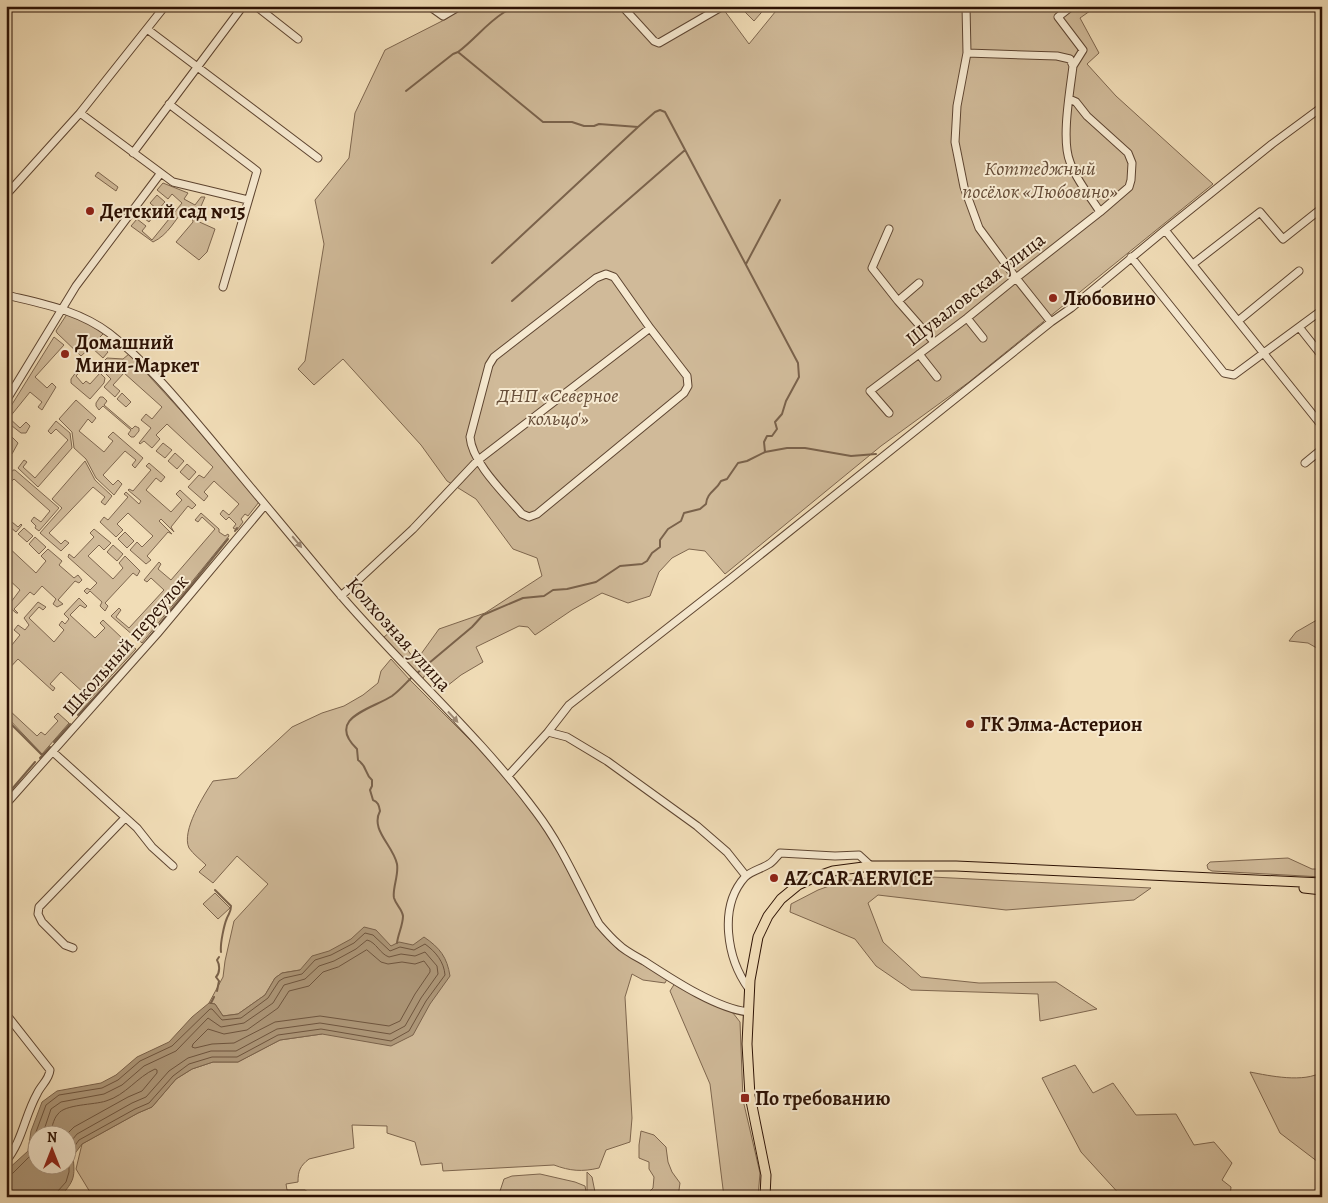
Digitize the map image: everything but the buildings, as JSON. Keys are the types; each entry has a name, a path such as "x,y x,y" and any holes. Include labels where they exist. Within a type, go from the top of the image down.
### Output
{"main road":[{"path":"765,1197 766,1175 750,1096 747,1058 749,989 758,937 768,916 781,899 798,885 832,871 871,866 956,866 1322,883"},
{"path":"1204,879 1322,890"}],"street":[{"path":"6,195 80,112 165,6"},
{"path":"133,153 244,6"},
{"path":"256,6 298,39"},
{"path":"430,6 443,16 460,6"},
{"path":"622,6 654,41 659,43 723,6"},
{"path":"966,6 967,53 957,106 955,142 964,187 979,228 1051,322"},
{"path":"1072,6 1058,17 1083,50 1073,66 1069,99 1068,156 1075,173 1100,212"},
{"path":"147,29 318,158"},
{"path":"967,53 1057,56 1070,59 1073,66"},
{"name":"Шуваловская улица","path":"889,413 870,391 967,318 1100,212 1128,187 1131,180 1132,163 1128,153 1087,116 1076,102 1069,99"},
{"path":"169,104 257,171 223,287"},
{"path":"508,776 569,706 1071,308 1131,257 1272,144 1322,107"},
{"path":"80,112 172,182 248,200"},
{"path":"6,401 76,286 160,174"},
{"path":"1193,264 1260,212 1283,239 1322,208"},
{"path":"889,229 872,268 934,342"},
{"path":"1165,230 1322,426"},
{"path":"1131,257 1224,373 1234,375 1322,310"},
{"path":"1238,320 1299,272"},
{"path":"606,274 614,277 687,376 688,386 684,393 537,514 529,517 522,514 477,460 471,448 470,437 489,365 494,357 596,278 606,274"},
{"path":"898,301 919,283"},
{"name":"Колхозная улица","path":"6,295 63,308 87,319 109,333 132,353 194,421 341,596 508,776 537,813 556,842 599,924 607,934 619,945 669,977 721,1005 748,1012"},
{"path":"967,318 983,338"},
{"path":"341,596 413,529 477,460 650,328"},
{"path":"1299,328 1322,356"},
{"path":"919,354 937,377"},
{"path":"1305,463 1322,449"},
{"name":"Школьный переулок","path":"6,804 217,565 265,505"},
{"path":"548,732 567,737 607,761 690,821 727,852 746,876"},
{"path":"53,752 125,818 173,866"},
{"path":"73,948 65,946 42,922 38,914 39,907 125,818"},
{"path":"749,989 737,970 729,937 728,913 734,894 746,876 770,864 780,853 835,856 859,855 871,866"},
{"path":"6,1014 50,1070 49,1076 36,1095 13,1153 6,1161"}],"green space":[{"path":"463,6 721,6 749,44 780,6 1097,6 1080,18 1099,53 1087,64 1116,96 1213,184 969,382 881,446 725,574 705,551 689,549 672,558 659,572 650,596 628,603 602,593 572,610 535,635 528,627 519,626 476,647 483,662 461,675 442,690 428,677 421,654 439,629 485,613 542,576 537,558 513,549 476,499 447,481 421,445 343,359 314,385 298,369 305,361 324,244 315,200 349,158 355,113 385,50 446,19"},
{"path":"739,6 767,6 754,21"},
{"path":"98,172 118,187 116,191 95,176"},
{"path":"163,183 188,193 184,199 195,205 201,197 205,197 195,220 215,229 207,252 199,260 176,242 193,222 192,215 185,208 167,231 153,242 131,226 137,219 146,226 142,231 152,240 182,203 172,194 168,199 157,190"},
{"path":"157,195 165,202 158,210 150,203"},
{"path":"147,207 155,214 149,222 140,215"},
{"path":"67,314 85,321 104,333 96,341 108,352 103,358 91,347 81,356 57,333 56,331"},
{"path":"54,337 64,345 35,377 47,388 52,383 56,387 42,410 38,407 42,402 30,392 9,418 20,428 26,422 30,426 26,433 21,433 7,422 6,414"},
{"path":"129,354 191,422 259,502 248,516 245,514 241,519 243,522 237,530 233,528 236,524 229,517 226,520 220,514 223,510 229,515 239,504 214,481 204,492 208,496 204,501 188,487 199,475 204,478 213,467 167,424 156,435 160,439 152,448 144,441 139,443 151,428 141,420 146,414 152,419 162,407 124,373 113,385 120,391 115,397 104,387 111,379 105,373 111,369 107,371 109,366 104,361 107,358 123,359"},
{"path":"85,360 88,363 76,376 83,384 86,381 90,384 100,373 105,378 104,383 90,399 71,383 71,379"},
{"path":"122,393 131,402 126,407 117,399"},
{"path":"100,397 107,401 104,405 132,429 135,426 139,428 134,437 128,434 131,430 103,406 99,410 96,403"},
{"path":"76,400 96,418 92,423 88,419 79,431 104,452 113,441 108,437 113,432 143,458 135,468 132,465 136,460 125,451 103,475 113,485 118,480 122,484 114,495 96,478 86,459 74,448 72,432 59,419"},
{"path":"56,421 70,433 72,448 38,487 18,468 24,460 27,462 23,467 35,478 68,440 56,429 51,434 48,431"},
{"path":"6,431 18,443 12,454 7,451 12,445 6,440"},
{"path":"163,443 172,450 165,458 156,451"},
{"path":"175,453 184,461 177,469 168,461"},
{"path":"85,461 95,480 112,496 105,505 101,502 105,497 93,487 49,533 61,544 65,540 69,543 61,551 40,533 62,508 52,499"},
{"path":"149,463 165,477 161,482 156,478 146,490 171,512 182,500 176,494 180,490 196,505 192,509 188,506 171,527 174,532 161,519 159,521 172,534 168,532 147,556 151,560 146,564 130,550 137,542 142,547 153,536 128,513 117,524 123,530 116,537 100,522 104,517 108,520 128,497 124,494 126,492 139,504 141,501 128,490 133,491 151,470 146,466"},
{"path":"187,464 196,472 189,480 180,472"},
{"path":"13,470 59,508 39,531 31,521 34,517 41,522 50,511 14,479 6,487 6,479"},
{"path":"201,513 219,529 219,532 229,536 142,643 111,616 119,608 121,610 116,617 129,628 164,590 151,578 147,582 144,580 159,562 161,564 158,569 171,580 215,529 202,517 198,522 195,520"},
{"path":"6,517 18,527 22,525 16,532 10,527 6,530"},
{"path":"24,528 33,536 27,542 18,534"},
{"path":"94,529 111,543 104,550 99,545 88,556 113,579 123,568 119,563 125,556 140,571 137,576 133,573 105,603 108,606 105,611 100,606 102,602 90,591 87,594 84,591 87,588 90,590 97,583 68,557 69,554 74,558 94,537 90,533"},
{"path":"125,532 134,541 127,548 118,539"},
{"path":"35,537 46,547 39,554 29,544"},
{"path":"6,545 36,573 46,561 41,556 48,549 62,561 59,565 74,578 78,575 82,580 79,583 75,581 58,600 63,604 57,607 53,604 56,599 42,586 34,595 30,592 14,609 18,613 16,613 6,604 6,598 11,602 20,590 6,577"},
{"path":"113,545 123,554 117,561 107,552"},
{"path":"79,598 87,606 85,608 80,605 70,615 95,638 105,628 100,623 103,620 123,639 115,651 121,656 131,645 136,649 76,712 68,705 70,703 75,707 86,695 61,672 50,684 55,688 53,691 18,659 6,672 6,641 11,646 20,635 14,630 18,625 25,630 29,625 24,618 38,602 46,607 43,610 39,607 29,618 54,642 64,630 59,625 62,621 65,624 69,619 64,614"},
{"path":"1322,617 1322,651 1308,643 1289,641 1296,632"},
{"path":"390,632 407,649 425,675 422,680 384,637"},
{"path":"391,659 489,759 534,814 554,845 599,930 617,949 667,979 665,983 643,980 632,974 625,997 632,1118 630,1142 606,1150 599,1168 593,1169 565,1169 554,1165 443,1171 442,1163 421,1165 415,1142 387,1133 387,1126 352,1125 354,1148 309,1159 300,1169 298,1182 286,1184 287,1190 305,1190 315,1197 93,1197 78,1172 78,1161 82,1144 152,1107 176,1079 192,1069 213,1062 238,1062 280,1040 322,1034 300,970 282,973 275,978 265,995 238,1014 223,1016 215,1004 209,1003 223,977 234,921 268,884 237,856 213,883 199,872 206,865 189,848 187,841 188,832 195,813 213,781 237,778 292,727 322,713 344,706 363,695 378,683 381,671"},
{"path":"6,701 12,707 9,710 37,736 41,732 45,735 58,721 54,717 58,713 69,723 42,754 6,716"},
{"path":"1288,858 1312,869 1322,869 1322,877 1212,871 1208,869 1207,865 1210,862"},
{"path":"892,875 1151,888 1134,900 1006,910 878,895 868,903 883,942 921,977 979,983 1056,982 1097,1009 1040,1021 1038,994 911,990 876,966 855,939 790,912 791,904 818,890 843,881"},
{"path":"215,893 230,908 218,919 203,904"},
{"path":"675,983 733,1013 740,1022 743,1100 760,1173 758,1197 724,1197 710,1084 670,991"},
{"path":"1075,1065 1093,1093 1113,1083 1136,1115 1176,1114 1194,1145 1214,1142 1232,1163 1222,1180 1231,1187 1230,1197 1122,1197 1081,1152 1042,1078"},
{"path":"1250,1072 1277,1077 1297,1078 1322,1072 1322,1165 1280,1133"},
{"path":"641,1131 654,1135 666,1147 668,1162 680,1183 678,1197 644,1197 653,1188 654,1177 649,1169 649,1162 639,1158"},
{"path":"587,1172 592,1177 596,1197 588,1197"},
{"path":"540,1174 585,1186 587,1197 498,1197 504,1179 512,1176"}],"water":[{"path":"364,927 376,930 391,946 399,942 413,945 424,937 442,954 447,963 450,976 430,1004 413,1035 391,1046 322,1034 280,1040 238,1062 213,1062 192,1069 176,1079 152,1107 82,1144 78,1149 78,1126 33,1126 42,1102 57,1091 101,1083 116,1075 137,1057 169,1042 192,1017 209,1003 215,1004 223,1016 238,1014 265,995 275,978 282,973 300,970 312,956 329,951 351,939"},
{"path":"28,1151 28,1176 74,1176 69,1186 60,1197 6,1197 6,1171"}],"waterway":[{"path":"458,52 512,6"},
{"path":"406,91 458,52 543,122 572,122 584,126 599,124 638,127"},
{"path":"416,674 472,627 483,615 523,598 544,596 553,590 567,589 596,582 620,566 642,564 647,561 652,553 660,547 660,540 668,529 681,521 684,513 700,509 706,504 710,494 721,481 727,479 738,463 747,461 765,452 764,442 767,436 772,436 777,429 775,422 782,414 786,401 799,377 798,363 665,112 660,110 638,127 492,263"},
{"path":"512,301 685,150"},
{"path":"746,264 780,200"},
{"path":"765,452 787,448 805,448 851,456 876,454"},
{"path":"147,640 228,539"},
{"path":"78,715 140,648"},
{"path":"397,943 403,916 394,898 397,864 378,825 380,811 378,804 373,800 370,790 372,780 358,760 357,749 348,738 346,729 349,722 355,716 392,696 412,677"},
{"path":"6,719 42,755"},
{"path":"54,742 70,724"},
{"path":"40,758 50,747"},
{"path":"6,796 35,762"},
{"path":"215,890 231,906 224,930 221,952"},
{"path":"217,991 219,981 216,977 219,969 217,960 219,957"},
{"path":"211,1003 214,997"}],"place":[{"name":"Детский сад №15","path":"90,211"},
{"name":"Любовино","path":"1053,298"},
{"name":"Домашний Мини-Маркет","path":"65,354"},
{"name":"ГК Элма-Астерион","path":"970,724"},
{"name":"AZ CAR AERVICE","path":"774,878"},
{"name":"По требованию","path":"745,1098"}],"park label":[{"name":"Коттеджный посёлок «Любовино»","path":"1040,180"},
{"name":"ДНП «Северное кольцо'»","path":"558,406"}]}
